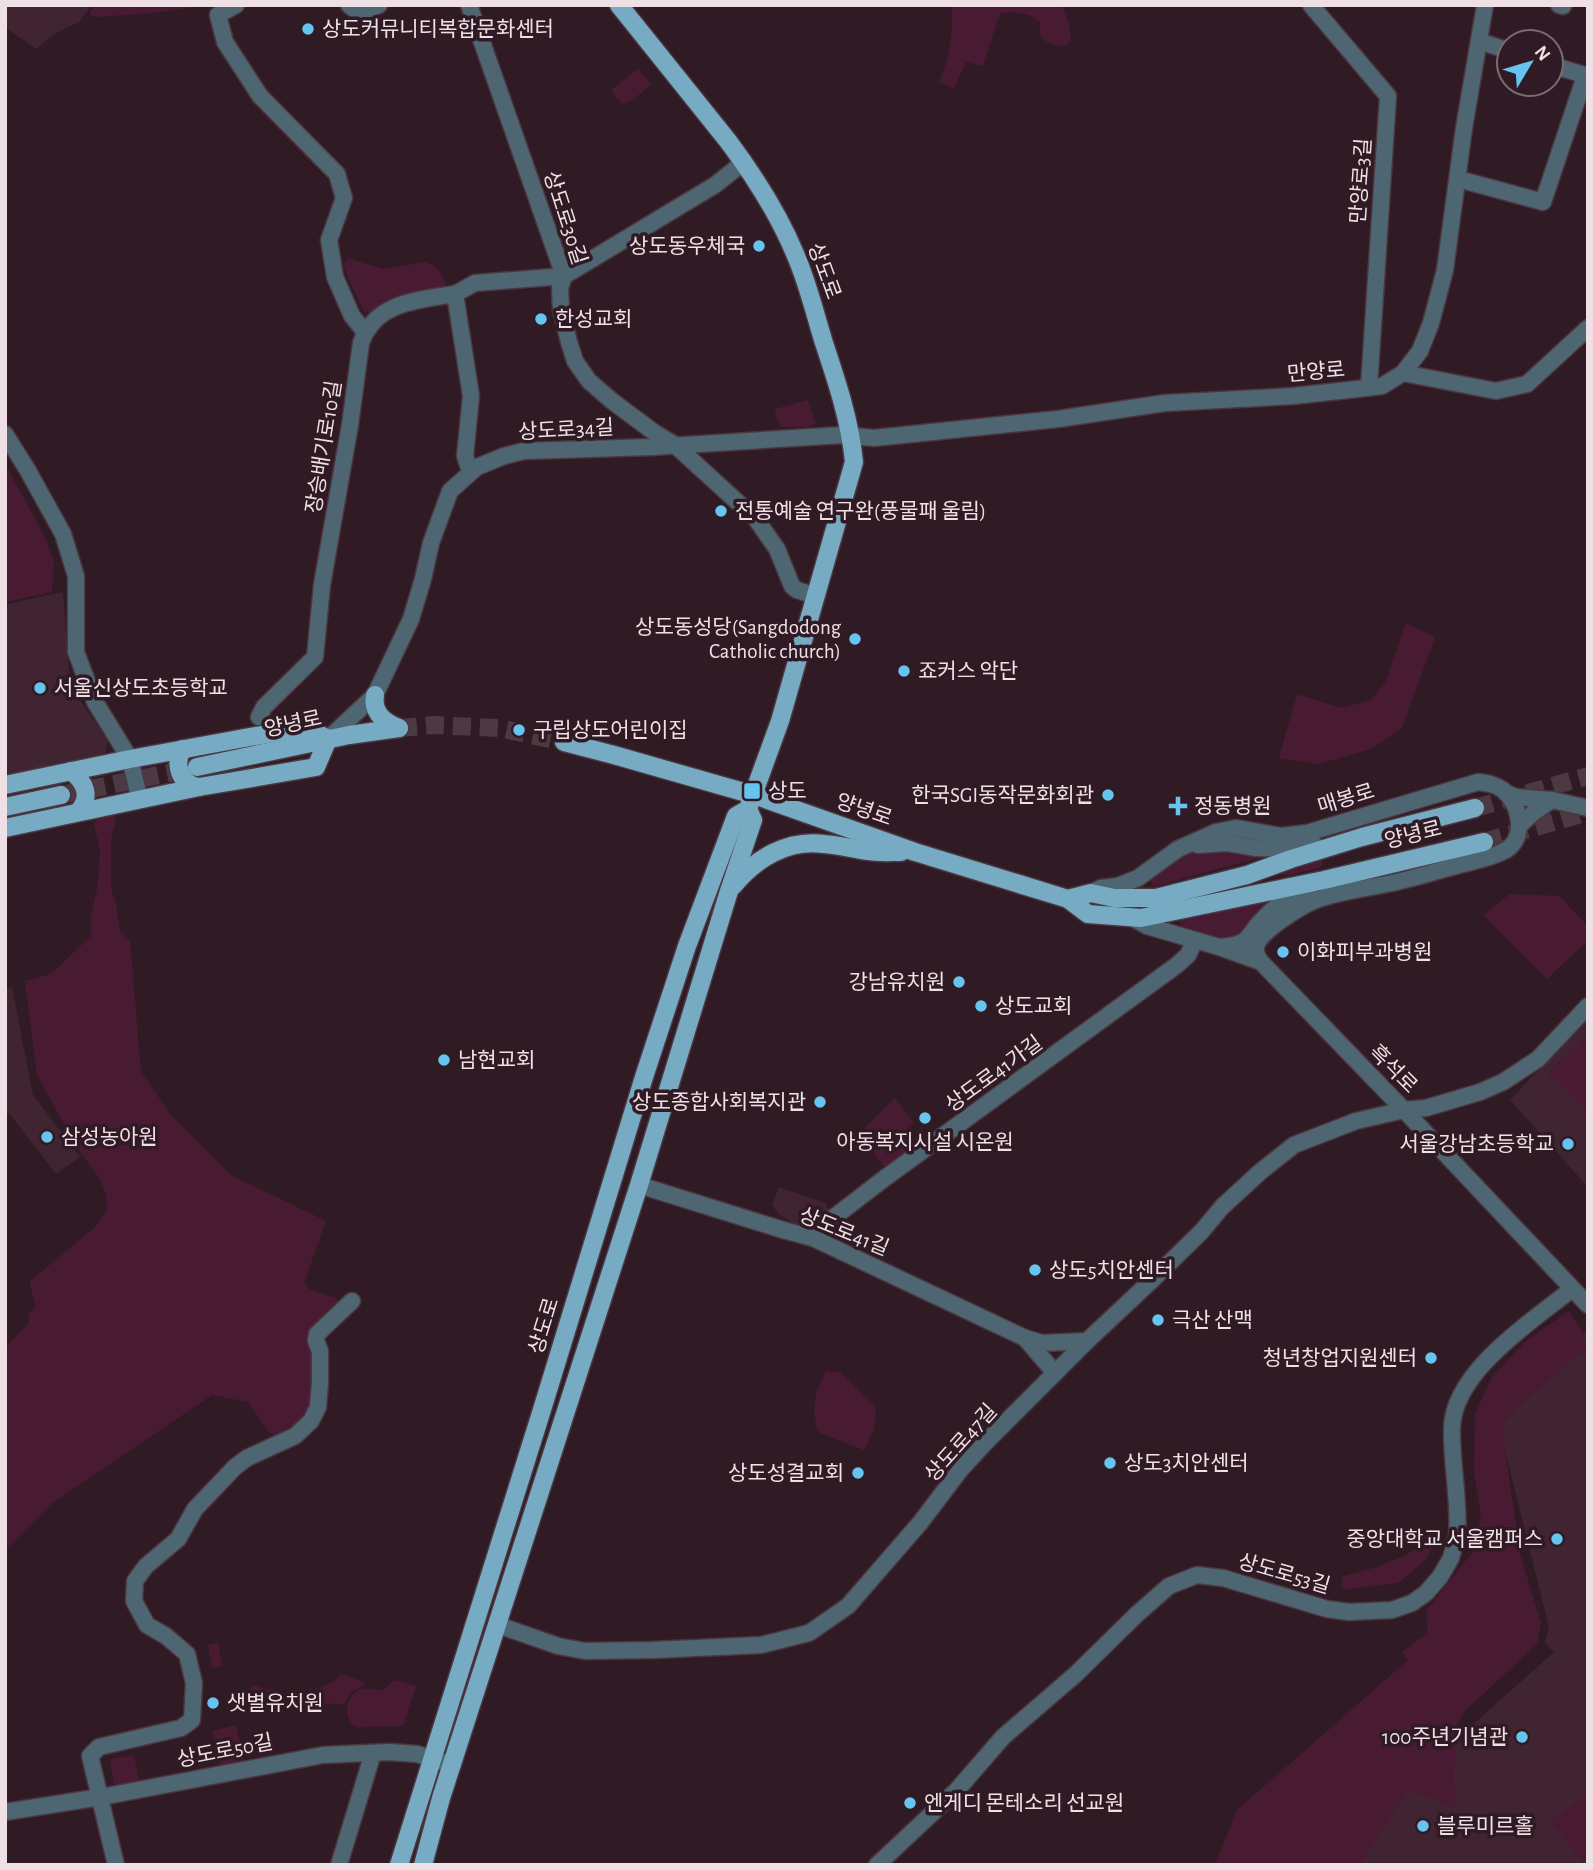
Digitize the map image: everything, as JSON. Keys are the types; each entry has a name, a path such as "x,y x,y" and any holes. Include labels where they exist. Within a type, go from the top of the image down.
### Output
{"main road":[{"name":"상도로","path":"423,1865 442,1797 753,820 751,802 780,721 855,462 852,436 840,393 797,258 774,209 744,162 619,5"},
{"name":"양녕로","path":"197,767 328,739 399,728 387,723 379,715 373,702 375,695"},
{"path":"5,785 305,727 328,739 316,767 199,787 5,828"},
{"name":"양녕로","path":"564,742 614,755 751,802 1068,899 1087,914 1141,918 1324,880 1484,842"},
{"path":"183,749 178,756 180,774 192,787 199,787"},
{"path":"71,771 79,778 86,792 86,800 78,812"},
{"path":"5,807 61,795"},
{"name":"상도로","path":"399,1865 687,946 736,816 751,802"},
{"name":"양녕로","path":"1068,899 1091,892 1114,898 1156,898 1247,874 1363,837 1475,808"},
{"path":"729,891 744,873 762,859 793,845 815,843 870,852 915,852"},
{"path":"598,1226 622,1234"}],"street":[{"path":"236,5 218,15 225,42 260,96 337,174 344,198 329,240 335,277 352,316 365,332 377,316 407,302 455,294 475,283 564,276 715,185 744,162"},
{"path":"354,9 379,5"},
{"name":"상도로30길","path":"469,5 564,276 560,288 561,310 575,360 589,381 612,401 675,445"},
{"name":"만양로3길","path":"1311,5 1388,96 1369,387"},
{"path":"1485,5 1445,270 1431,323 1420,351 1403,373 1496,391 1527,384 1588,328"},
{"path":"1479,41 1495,46"},
{"path":"1458,179 1543,202 1587,76 1565,69"},
{"path":"455,294 471,396 465,456 470,471"},
{"name":"장승배기로10길","path":"259,717 264,707 314,657 322,585 350,425 361,343 365,332"},
{"name":"만양로","path":"852,436 874,438 1058,419 1166,403 1293,396 1382,386 1403,373"},
{"path":"5,434 63,534 76,576 76,652 95,702 130,759 139,800"},
{"name":"상도로34길","path":"328,739 375,695 411,619 430,543 450,491 470,471 504,456 524,451 852,436"},
{"path":"675,445 756,519 777,549 792,586 816,596"},
{"name":"매봉로","path":"1091,892 1138,878 1181,847 1216,832 1236,828 1281,836 1307,833 1478,782 1489,783 1516,797 1552,800"},
{"path":"1219,947 1254,944 1299,908 1318,900 1395,882 1506,850 1515,841 1520,827 1515,808 1506,793"},
{"path":"1520,827 1533,813 1552,800 1588,807"},
{"path":"1181,847 1227,843 1256,848 1294,849 1363,837"},
{"path":"1254,944 1262,919 1299,891 1324,880"},
{"name":"흑석로","path":"1133,918 1147,926 1219,947 1254,944 1404,1110 1588,1305"},
{"name":"상도로41가길","path":"813,1238 816,1231 885,1178 1177,965 1188,955 1195,940"},
{"name":"상도로47길","path":"498,1625 558,1646 585,1651 761,1645 809,1633 848,1606 920,1523 961,1469 1087,1341 1202,1231 1222,1207 1294,1144 1356,1121 1426,1108 1503,1082 1538,1059 1588,1006"},
{"name":"상도로41길","path":"639,1185 813,1238 1025,1338 1041,1343 1087,1341"},
{"name":"상도로53길","path":"877,1865 957,1790 1003,1737 1076,1674 1169,1586 1197,1575 1223,1578 1327,1609 1349,1612 1392,1610 1412,1603 1426,1593 1446,1566 1457,1536 1451,1428 1455,1408 1478,1369 1499,1347 1572,1289"},
{"path":"116,1865 90,1756 99,1747 181,1728 192,1720 194,1711 194,1683 187,1654 166,1636 147,1625 134,1601 135,1581 146,1566 178,1539 195,1509 235,1467 247,1458 295,1436 311,1421 318,1407 320,1382 317,1334 352,1301"},
{"name":"상도로41길","path":"1025,1338 1055,1373"},
{"name":"상도로50길","path":"5,1812 101,1797 314,1756 389,1752 417,1754 453,1765"},
{"path":"339,1865 373,1753"}],"shaded area":[{"path":"5,5 92,5 79,22 52,35 36,49 5,27"},
{"path":"95,5 209,5 95,17 90,12"},
{"path":"952,5 1062,5 1071,40 1060,46 1052,44 1041,37 1040,22 1031,16 1000,13 983,66 966,62 954,88 939,82 950,44"},
{"path":"638,69 651,85 631,101 622,104 611,90"},
{"path":"347,258 383,269 425,262 438,270 446,284 441,291 399,296 376,311 364,312 343,266"},
{"path":"808,400 816,424 807,427 780,427 774,409"},
{"path":"5,464 44,535 54,562 52,592 5,602"},
{"name":"서울신상도초등학교","path":"63,592 69,672 82,703 108,741 103,761 5,777 5,616 8,604"},
{"path":"1406,623 1435,637 1402,728 1371,749 1319,764 1279,758 1297,694 1341,708 1371,700 1386,681"},
{"path":"111,814 116,820 111,839 111,888 120,932 130,940 141,1072 172,1116 231,1175 326,1221 305,1284 309,1289 338,1301 312,1337 313,1389 309,1407 288,1429 276,1436 269,1432 248,1402 212,1395 52,1503 5,1550 5,1348 28,1324 29,1314 36,1307 30,1281 93,1229 108,1209 100,1179 77,1148 37,1075 25,981 51,974 91,936 100,852 94,824 97,819"},
{"path":"1226,846 1266,856 1152,885 1151,877 1183,855"},
{"path":"1321,859 1323,864 1319,868 1289,875 1282,873 1283,869"},
{"path":"1510,894 1559,896 1588,926 1588,940 1547,979 1483,915"},
{"path":"1260,902 1266,906 1246,929 1233,938 1209,937 1180,925 1183,918"},
{"path":"12,987 33,1095 80,1157 56,1174 10,1114 5,1115 5,988"},
{"name":"서울강남초등학교","path":"1588,1018 1588,1187 1510,1100"},
{"path":"1588,1034 1588,1113 1548,1073"},
{"path":"895,1098 914,1123 908,1129 909,1139 915,1149 891,1167 883,1165 863,1137 863,1130"},
{"path":"779,1187 825,1203 830,1211 810,1225 796,1225 779,1214 772,1205"},
{"path":"1569,1311 1583,1333 1586,1348 1517,1408 1504,1424 1520,1553 1541,1624 1537,1644 1465,1711 1457,1724 1454,1778 1456,1808 1408,1791 1360,1865 1215,1865 1237,1810 1408,1660 1402,1652 1428,1633 1426,1611 1474,1550 1481,1514 1474,1473 1475,1414 1492,1377 1527,1340"},
{"name":"중앙대학교 서울캠퍼스","path":"1588,1332 1588,1865 1346,1865 1337,1846 1554,1652 1545,1642 1549,1628 1499,1426 1517,1395 1586,1348 1583,1333"},
{"path":"826,1371 840,1372 876,1407 874,1429 864,1450 818,1432 815,1400"},
{"path":"1442,1533 1424,1561 1398,1583 1343,1590 1341,1577 1402,1557"},
{"path":"218,1643 222,1666 212,1668 208,1645"},
{"path":"341,1674 365,1685 352,1692 344,1704 314,1703 309,1697 313,1692 334,1681"},
{"path":"396,1680 416,1686 404,1724 356,1727 347,1713 352,1696 361,1689 384,1690"},
{"path":"252,1685 274,1691 272,1700 249,1694"},
{"path":"236,1725 244,1760 220,1765 212,1731"},
{"path":"134,1755 139,1781 114,1785 110,1759"},
{"path":"1588,1793 1588,1865 1585,1865 1550,1821"}],"tunnel":[{"path":"399,728 433,725 499,728 564,742"},
{"path":"61,795 193,768"},
{"path":"1475,808 1588,776"},
{"path":"1484,842 1588,812"}],"place":[{"name":"상도커뮤니티복합문화센터","path":"308,29"},
{"name":"상도동우체국","path":"759,246"},
{"name":"한성교회","path":"541,319"},
{"name":"전통예술 연구완(풍물패 울림)","path":"721,511"},
{"name":"상도동성당(Sangdodong Catholic church)","path":"855,639"},
{"name":"죠커스 악단","path":"904,671"},
{"name":"서울신상도초등학교","path":"40,688"},
{"name":"구립상도어린이집","path":"519,730"},
{"name":"상도","path":"752,791"},
{"name":"한국SGI동작문화회관","path":"1108,795"},
{"name":"정동병원","path":"1178,806"},
{"name":"이화피부과병원","path":"1283,952"},
{"name":"강남유치원","path":"959,982"},
{"name":"상도교회","path":"981,1006"},
{"name":"남현교회","path":"444,1060"},
{"name":"상도종합사회복지관","path":"820,1102"},
{"name":"아동복지시설 시온원","path":"925,1118"},
{"name":"삼성농아원","path":"47,1137"},
{"name":"서울강남초등학교","path":"1568,1144"},
{"name":"상도5치안센터","path":"1035,1270"},
{"name":"극산 산맥","path":"1158,1320"},
{"name":"청년창업지원센터","path":"1431,1358"},
{"name":"상도3치안센터","path":"1110,1463"},
{"name":"상도성결교회","path":"858,1473"},
{"name":"중앙대학교 서울캠퍼스","path":"1557,1539"},
{"name":"샛별유치원","path":"213,1703"},
{"name":"100주년기념관","path":"1522,1737"},
{"name":"엔게디 몬테소리 선교원","path":"910,1803"},
{"name":"블루미르홀","path":"1423,1826"}]}
